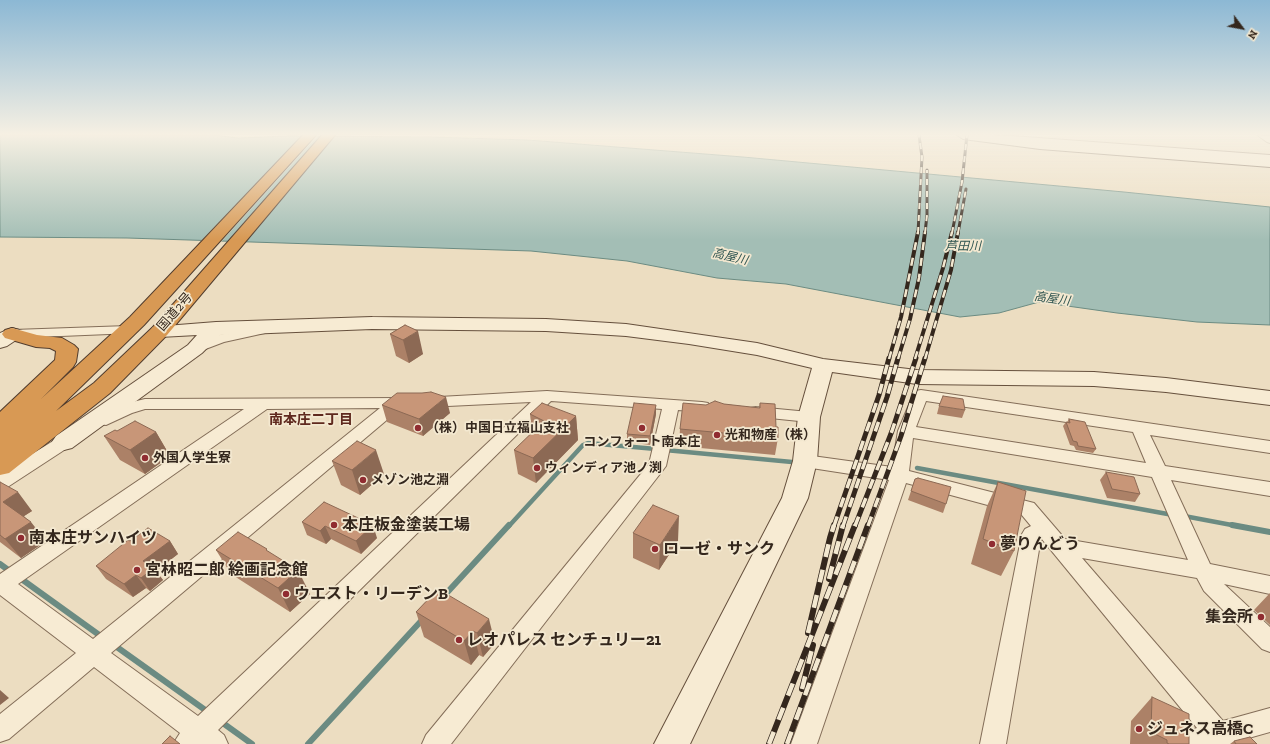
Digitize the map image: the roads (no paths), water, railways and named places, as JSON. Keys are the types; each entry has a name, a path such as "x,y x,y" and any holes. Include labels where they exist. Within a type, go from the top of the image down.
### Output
{"highway":[{"name":"国道2号","path":"0,447 20,432 132,326 278,170"},
{"name":"国道2号","path":"0,466 102,388 164,326 299,170"},
{"path":"0,426 65,362 66,350 55,342 4,337"}],"street":[{"path":"164,326 216,328 306,325 496,323 626,330 757,349 823,365 917,377 1094,379 1166,385 1270,398"},
{"path":"195,349 220,339 251,331 306,325"},
{"path":"4,337 132,326"},
{"path":"0,483 64,442 195,349 216,328"},
{"path":"672,744 795,498 805,461 809,417 823,365"},
{"path":"804,744 900,476 906,432 921,395 1270,447"},
{"path":"64,442 126,409 145,404 397,403 547,396 717,408"},
{"path":"264,403 7,580 103,645 206,731 547,396"},
{"path":"0,730 397,403"},
{"path":"435,744 657,466 671,404"},
{"path":"740,410 809,417"},
{"path":"1139,428 1203,571 1211,585 1270,642"},
{"path":"906,432 1270,489"},
{"path":"805,461 840,465 900,476 1026,508 1045,528 1222,739"},
{"path":"994,744 1032,534 1045,528"},
{"path":"1060,546 1203,571 1270,585"},
{"path":"1185,744 1222,739 1270,720"}],"water":[{"name":"芦田川","path":"0,170 881,170 1270,207 1270,325 1197,322 1039,302 999,313 960,317 786,284 717,278 627,261 531,251 127,238 0,237"}],"waterway":[{"path":"509,526 583,445 588,443 656,449"},
{"path":"665,450 792,462"},
{"path":"917,468 1173,515"},
{"path":"1184,516 1237,526"},
{"path":"443,597 509,525"},
{"path":"1232,525 1270,532"},
{"path":"0,564 11,572"},
{"path":"20,578 102,637"},
{"path":"308,744 422,620"},
{"path":"114,645 208,712"},
{"path":"220,721 252,744"}],"railway":[{"path":"918,233 921,170"},
{"path":"925,233 927,215 927,170"},
{"path":"952,233 963,170"},
{"path":"958,233 966,189"},
{"path":"889,359 901,317 918,232"},
{"path":"898,359 910,319 919,278 925,232"},
{"path":"915,359 943,268 952,232"},
{"path":"925,359 951,270 958,232"},
{"path":"834,526 879,395 889,358"},
{"path":"843,526 887,397 898,358"},
{"path":"855,526 892,431 916,358"},
{"path":"868,526 901,436 925,358"},
{"path":"808,633 834,525"},
{"path":"829,579 843,525"},
{"path":"769,744 855,525"},
{"path":"787,744 868,525"},
{"path":"802,689 813,645"}],"place":[{"name":"（株）中国日立福山支社","path":"418,428"},
{"name":"コンフォート南本庄","path":"642,428"},
{"name":"光和物産（株）","path":"717,435"},
{"name":"外国人学生寮","path":"145,458"},
{"name":"ウィンディア池ノ渕","path":"537,468"},
{"name":"メゾン池之淵","path":"363,480"},
{"name":"本庄板金塗装工場","path":"334,525"},
{"name":"南本庄サンハイツ","path":"21,538"},
{"name":"夢りんどう","path":"992,544"},
{"name":"ローゼ・サンク","path":"655,549"},
{"name":"宮林昭二郎 絵画記念館","path":"137,570"},
{"name":"ウエスト・リーデンB","path":"286,594"},
{"name":"集会所","path":"1261,617"},
{"name":"レオパレス センチュリー21","path":"459,640"},
{"name":"ジュネス高橋C","path":"1139,729"}],"district":[{"name":"南本庄二丁目","path":"311,420"}],"water label":[{"name":"高屋川","path":"730,257"},
{"name":"高屋川","path":"1052,299"}]}
